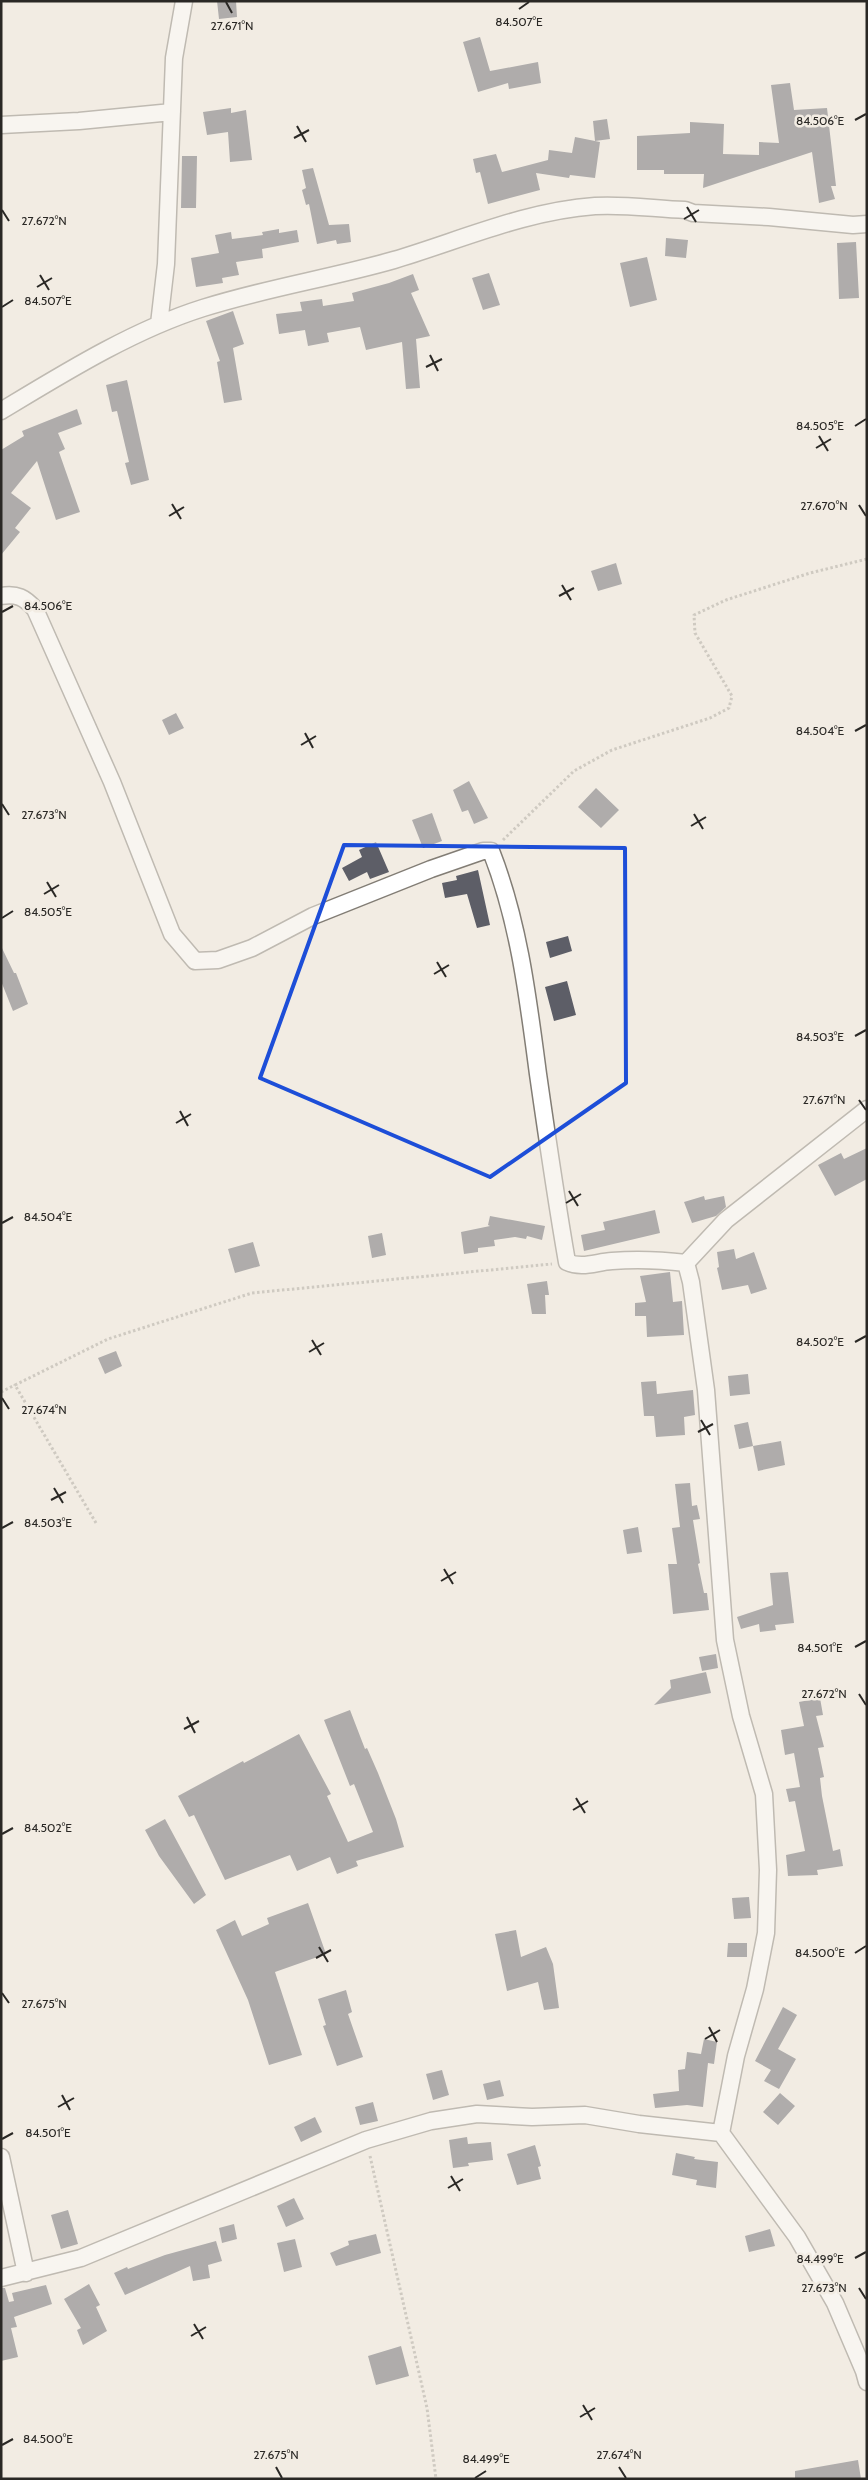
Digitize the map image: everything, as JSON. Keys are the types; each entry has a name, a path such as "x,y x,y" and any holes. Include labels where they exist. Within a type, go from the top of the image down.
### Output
{"street":[{"path":"159,324 166,264 174,58 184,1"},
{"path":"1,125 79,121 172,112"},
{"path":"1,411 52,380 159,324 204,308 394,260 474,232 541,214 596,206 685,210 692,213 769,217 853,225 867,224"},
{"path":"1,596 11,594 25,598 35,609 112,782 172,934 195,960 218,960 252,948 313,916 430,869 483,851 491,851 504,883 518,941 550,1166 567,1262 577,1266 612,1261 657,1259 686,1263"},
{"path":"686,1263 726,1220 867,1108"},
{"path":"686,1263 691,1282 706,1390 725,1640 741,1716 764,1794 767,1860 766,1933 756,1989 736,2056 721,2133 797,2237 835,2303 867,2382"},
{"path":"1,2278 81,2258 366,2140 431,2121 477,2114 532,2117 585,2115 640,2124 721,2133"},
{"path":"1,2157 26,2273"}],"path":[{"path":"491,851 574,771 612,750 710,718 729,708 732,696 695,633 694,615 726,600 810,573 867,559"},
{"path":"1,1392 108,1339 252,1294 567,1262"},
{"path":"15,1386 96,1523"},
{"path":"366,2140 426,2408 436,2479"}],"highlighted area":[{"path":"344,845 625,848 626,1083 490,1177 260,1078"}],"building":[{"path":"217,1 236,1 237,17 219,19"},
{"path":"480,37 490,71 538,62 541,83 509,89 508,83 478,92 463,42"},
{"path":"790,83 794,110 827,108 836,186 831,186 835,199 819,203 812,152 703,188 704,174 664,174 664,170 637,170 637,136 690,133 690,122 724,124 723,154 759,155 759,142 779,143 771,85"},
{"path":"231,108 231,113 246,110 252,160 230,162 228,132 207,135 203,112"},
{"path":"607,119 610,139 595,141 593,121"},
{"path":"575,137 600,142 595,178 570,175 569,178 536,173 540,190 488,204 480,172 476,173 473,159 496,154 502,172 548,160 549,150 572,153"},
{"path":"182,156 197,156 196,208 181,208"},
{"path":"313,168 329,225 349,224 351,242 337,244 336,240 317,244 309,204 306,205 302,190 306,188 302,170"},
{"path":"279,229 279,233 297,230 299,242 262,249 263,258 236,262 239,275 222,278 223,283 196,287 191,258 219,253 215,235 231,232 232,239 263,235 262,232"},
{"path":"666,238 688,240 686,258 665,256"},
{"path":"856,242 859,298 839,299 837,243"},
{"path":"647,257 657,300 630,307 620,263"},
{"path":"489,273 500,305 483,310 472,278"},
{"path":"413,274 419,290 411,293 430,336 416,339 420,388 406,389 402,342 366,350 360,327 327,333 329,342 308,346 305,330 279,334 276,314 302,311 300,302 322,299 323,306 354,301 352,293"},
{"path":"233,311 244,344 233,348 242,400 224,403 217,362 220,361 206,321"},
{"path":"127,380 149,480 131,485 125,463 129,462 117,411 112,412 106,385"},
{"path":"77,409 82,424 58,433 65,449 59,452 80,512 56,520 37,461 11,493 31,508 15,528 20,532 1,555 1,450 24,436 22,431"},
{"path":"616,563 622,584 598,591 591,571"},
{"path":"176,713 184,728 169,735 162,720"},
{"path":"469,781 488,818 474,824 468,810 462,812 453,790"},
{"path":"596,788 619,810 601,828 578,807"},
{"path":"432,813 442,841 423,848 412,820"},
{"path":"376,842 389,872 370,879 367,872 349,881 342,868 362,857 359,850"},
{"path":"478,870 490,925 477,928 467,894 445,898 442,883 457,880 456,876"},
{"path":"568,936 572,951 550,958 546,942"},
{"path":"1,946 14,973 16,973 28,1004 13,1011 1,981"},
{"path":"567,981 576,1015 554,1021 545,987"},
{"path":"867,1148 867,1179 835,1196 818,1165 841,1153 844,1159"},
{"path":"704,1196 705,1200 724,1196 726,1207 716,1216 692,1223 684,1202"},
{"path":"655,1210 660,1233 584,1251 581,1235 605,1230 603,1222"},
{"path":"490,1216 545,1226 542,1240 527,1236 526,1239 515,1237 494,1240 495,1246 478,1248 478,1252 464,1254 461,1232 490,1226 488,1225"},
{"path":"382,1233 386,1255 372,1258 368,1236"},
{"path":"253,1242 260,1266 235,1273 228,1249"},
{"path":"734,1249 736,1259 754,1252 767,1289 751,1294 748,1285 722,1290 717,1268 719,1267 717,1252"},
{"path":"670,1272 673,1302 682,1301 684,1335 647,1337 646,1316 635,1316 635,1303 646,1302 640,1276"},
{"path":"547,1281 549,1295 545,1295 546,1314 532,1314 527,1284"},
{"path":"116,1351 122,1366 105,1374 98,1358"},
{"path":"748,1374 750,1394 730,1396 728,1376"},
{"path":"656,1381 657,1394 693,1390 695,1415 684,1417 685,1435 656,1437 654,1416 644,1416 641,1382"},
{"path":"748,1422 753,1446 739,1449 734,1425"},
{"path":"781,1441 785,1465 758,1471 753,1446"},
{"path":"690,1483 692,1506 697,1505 700,1519 693,1520 700,1563 698,1564 704,1593 707,1593 709,1610 673,1614 668,1564 677,1564 672,1528 680,1527 675,1484"},
{"path":"638,1527 642,1552 627,1554 623,1530"},
{"path":"788,1572 794,1623 775,1625 776,1630 760,1632 759,1624 741,1629 737,1617 773,1605 770,1573"},
{"path":"716,1654 718,1668 702,1671 699,1657"},
{"path":"706,1672 711,1693 654,1705 671,1688 670,1680"},
{"path":"820,1698 823,1715 816,1716 824,1747 818,1748 824,1777 820,1778 822,1796 833,1851 840,1849 843,1866 817,1870 818,1875 788,1876 786,1855 805,1851 795,1801 789,1802 786,1789 800,1787 794,1753 785,1755 781,1730 804,1726 799,1702"},
{"path":"350,1710 365,1749 367,1748 378,1773 396,1819 404,1847 356,1861 358,1866 337,1874 330,1857 297,1871 290,1855 225,1880 194,1815 189,1817 178,1796 243,1761 244,1763 299,1734 331,1794 327,1796 348,1842 373,1832 354,1784 350,1786 324,1720"},
{"path":"165,1819 206,1895 194,1904 159,1856 145,1830"},
{"path":"749,1897 751,1918 734,1919 732,1898"},
{"path":"308,1903 326,1954 275,1972 302,2055 269,2065 248,2000 216,1930 235,1920 242,1936 269,1924 267,1918"},
{"path":"516,1930 521,1957 546,1947 553,1964 559,2008 544,2010 538,1982 507,1991 495,1934"},
{"path":"728,1943 747,1943 747,1957 727,1957"},
{"path":"346,1990 352,2012 348,2014 363,2057 337,2066 323,2026 326,2025 318,1999"},
{"path":"783,2007 797,2015 778,2049 796,2059 779,2089 764,2081 771,2070 755,2061"},
{"path":"704,2039 717,2042 714,2064 708,2063 703,2107 687,2105 655,2108 653,2094 679,2091 678,2070 685,2069 687,2052 701,2054"},
{"path":"442,2070 449,2095 433,2100 426,2074"},
{"path":"500,2080 504,2096 487,2100 483,2084"},
{"path":"780,2093 795,2106 778,2125 763,2112"},
{"path":"373,2102 378,2121 360,2125 355,2107"},
{"path":"315,2117 322,2132 301,2142 294,2127"},
{"path":"467,2137 468,2144 491,2142 493,2160 468,2163 469,2166 453,2168 449,2140"},
{"path":"535,2145 541,2166 538,2167 541,2179 517,2185 507,2154"},
{"path":"676,2153 695,2157 694,2159 718,2162 716,2188 696,2185 697,2180 672,2175"},
{"path":"294,2198 304,2219 286,2227 277,2206"},
{"path":"68,2210 78,2244 61,2249 51,2215"},
{"path":"234,2224 237,2239 222,2243 219,2228"},
{"path":"770,2229 775,2246 749,2252 745,2236"},
{"path":"376,2234 381,2253 336,2266 330,2253 349,2245 348,2241"},
{"path":"295,2239 302,2267 284,2272 277,2243"},
{"path":"216,2241 222,2261 208,2265 210,2278 193,2281 190,2266 125,2295 114,2273 165,2255"},
{"path":"89,2284 100,2305 96,2307 107,2331 83,2345 77,2330 81,2328 64,2299"},
{"path":"46,2285 52,2304 14,2317 17,2327 11,2328 18,2357 1,2361 1,2288 5,2288 9,2302 14,2301 12,2293"},
{"path":"401,2346 409,2376 376,2385 368,2356"},
{"path":"858,2460 861,2479 795,2479 795,2471"}]}
